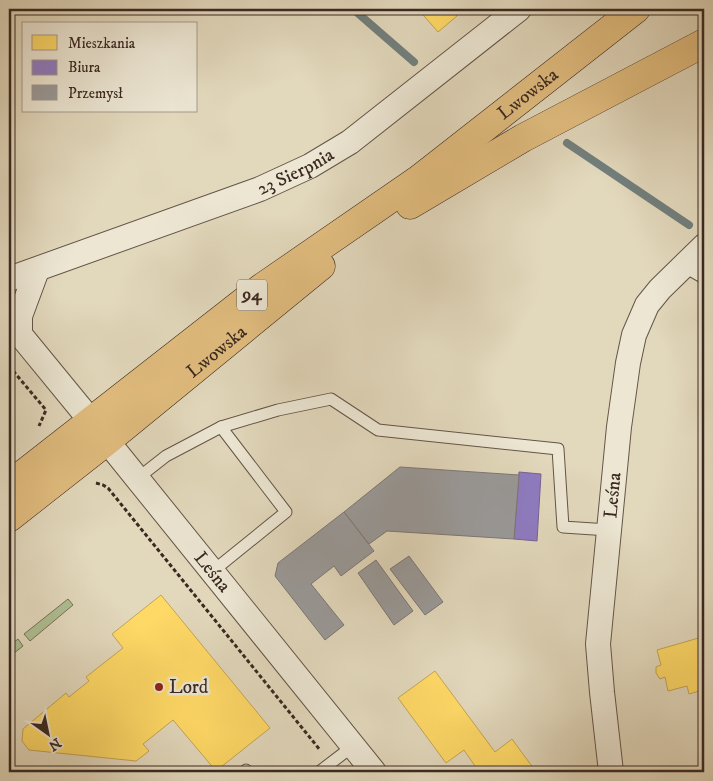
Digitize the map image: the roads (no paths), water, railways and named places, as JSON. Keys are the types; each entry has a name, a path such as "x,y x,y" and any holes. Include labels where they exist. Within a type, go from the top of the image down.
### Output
{"main road":[{"name":"Lwowska","path":"9,518 68,473 99,431 261,288 420,179 636,9"},
{"path":"348,245 523,138 704,43"},
{"name":"Lwowska","path":"9,485 51,452 99,431 348,245 420,179"}],"street":[{"name":"23 Sierpnia","path":"9,279 260,189 310,166 350,142 519,9"},
{"name":"Leśna","path":"611,772 598,644 608,530 628,363 634,335 647,305 660,289 704,246"},
{"path":"15,328 30,284 37,270"},
{"name":"Leśna","path":"15,328 374,772"}],"lane":[{"path":"683,266 704,278"},
{"path":"138,478 166,456 221,427 278,410 331,399 378,430 558,449 563,527 608,530"},
{"path":"213,571 286,512 221,427"},
{"path":"318,772 353,746"}],"waterway":[{"path":"353,9 414,62"},
{"path":"567,143 689,225"}],"place":[{"name":"Lord","path":"159,687"}]}
